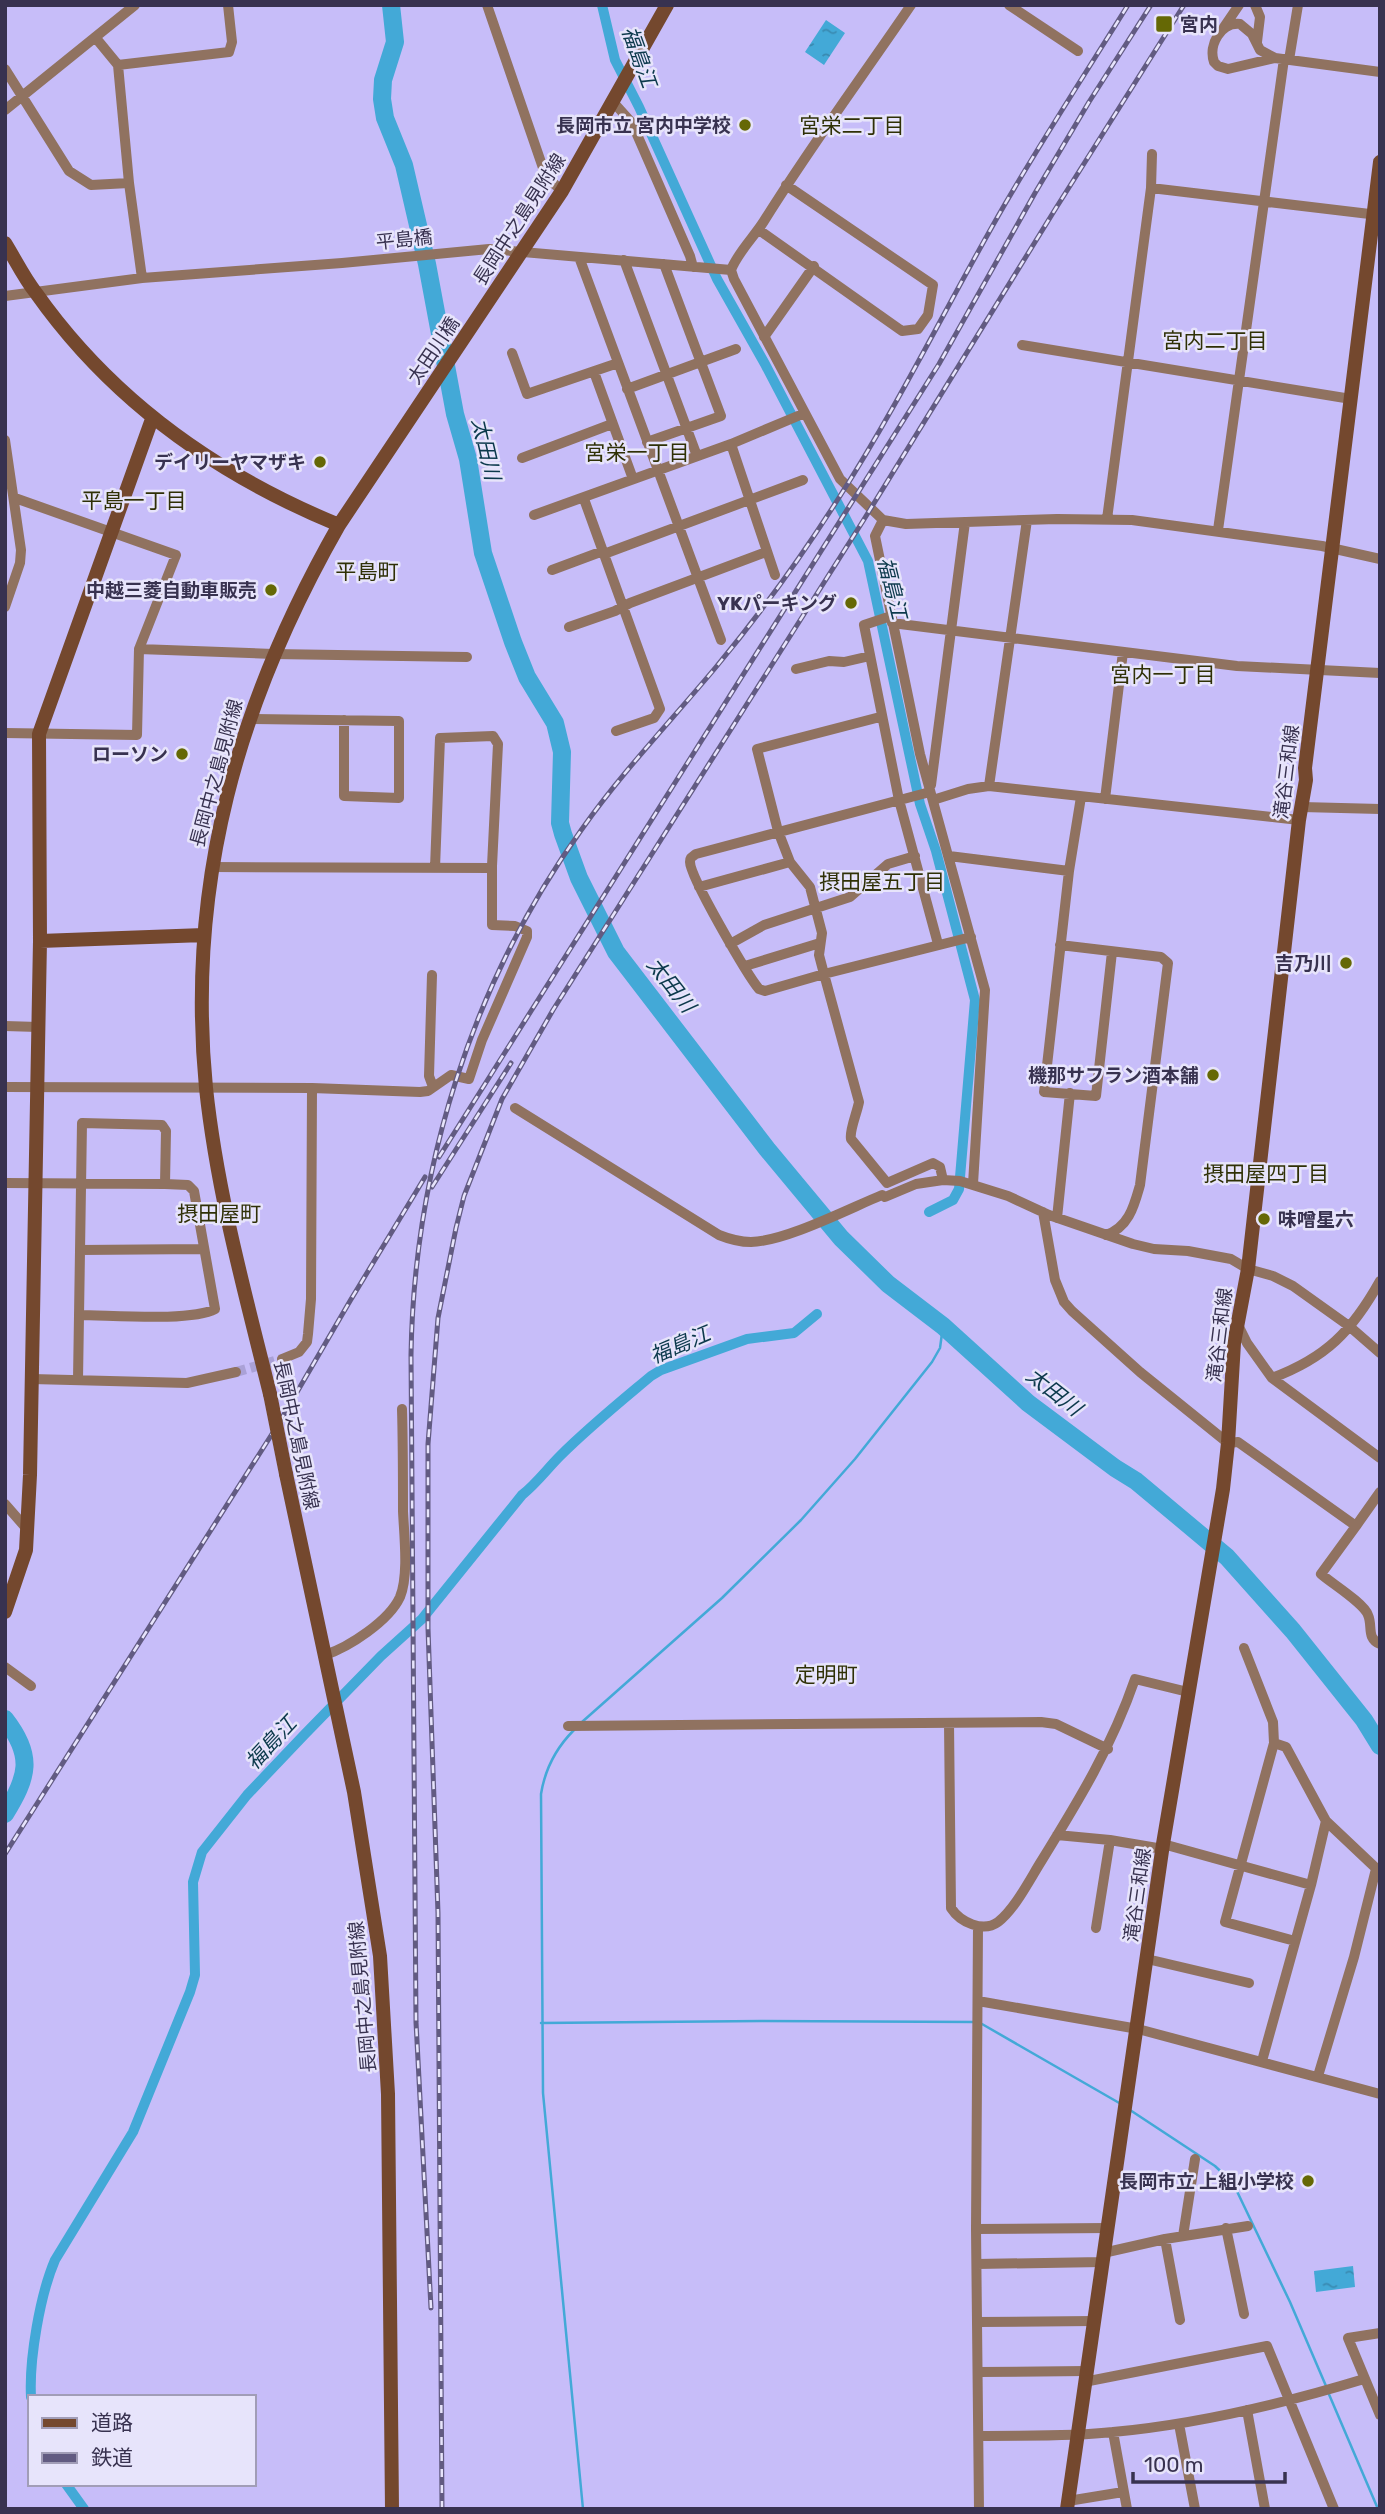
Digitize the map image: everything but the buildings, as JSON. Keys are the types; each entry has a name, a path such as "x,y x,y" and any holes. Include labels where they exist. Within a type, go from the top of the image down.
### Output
{"main road":[{"name":"長岡中之島見附線","path":"486,307 562,191 667,5"},
{"name":"滝谷三和線","path":"1067,2505 1163,1846 1220,1510 1237,1322 1248,1269 1300,813 1376,215 1380,162"},
{"path":"5,243 35,293 94,364 152,419 194,449 263,491 339,525"},
{"name":"太田川橋","path":"412,414 486,307"},
{"name":"長岡中之島見附線","path":"392,2509 388,2094 383,1990 363,1838 270,1394 226,1212 206,1087 202,1003 204,934 212,867 226,796 249,719 273,654 312,572 339,525 412,414"},
{"path":"5,1612 26,1550 29,1498 40,941 39,734 152,419"},
{"path":"40,941 204,934"}],"street":[{"path":"5,110 135,5"},
{"path":"118,65 229,52 232,42 228,5"},
{"path":"487,5 543,167 550,180 562,191"},
{"path":"911,5 835,112 759,230 726,269 734,279 803,414 840,479 883,520 899,523 1107,519 1154,522 1334,547 1380,559"},
{"path":"1009,5 1078,51"},
{"path":"1239,5 1212,46 1212,57 1218,66 1234,68 1283,59"},
{"path":"1255,5 1260,17 1257,42"},
{"path":"1219,530 1283,59 1298,5"},
{"path":"1223,29 1229,25 1240,24 1257,42 1260,50 1283,59 1380,72"},
{"path":"95,37 118,65 129,183 142,278"},
{"path":"5,69 69,171 91,185 129,183"},
{"path":"614,103 626,113 632,123 697,267"},
{"path":"1107,519 1152,188 1152,154"},
{"path":"759,230 814,266 902,331 918,329 928,315 933,285 786,185"},
{"path":"1152,188 1376,215"},
{"name":"平島橋","path":"5,296 142,278 351,262 460,250 489,249 726,269"},
{"path":"579,257 720,640"},
{"path":"624,260 697,456"},
{"path":"647,442 720,415 664,264"},
{"path":"764,337 814,266"},
{"path":"1022,345 1351,399"},
{"path":"627,389 736,349"},
{"path":"512,353 527,394 618,363"},
{"path":"594,372 633,479"},
{"path":"534,515 731,444 803,414"},
{"path":"522,458 612,424"},
{"path":"5,440 20,536 20,563 5,607"},
{"path":"731,444 775,575"},
{"path":"552,570 803,480"},
{"path":"5,733 136,734 139,649 176,555 15,498"},
{"path":"584,499 660,709 654,718 616,731"},
{"path":"883,520 874,536 890,619 930,794 949,856 968,938 985,989 970,1183"},
{"path":"989,786 1027,520"},
{"path":"930,794 965,523"},
{"path":"569,627 766,552"},
{"path":"938,944 880,717 864,625 890,619 950,631 1237,666 1380,673"},
{"path":"139,649 467,657"},
{"path":"1105,799 1124,652"},
{"path":"796,669 829,661 844,662 870,656"},
{"path":"880,717 757,749 778,831 790,862 810,887 821,933 819,955 859,1102 856,1121 850,1130 851,1139 887,1183 933,1163 940,1167 947,1180"},
{"path":"249,719 344,720 399,721 399,798 344,796 344,720"},
{"path":"5,1087 312,1088 420,1092 451,1075 469,1079 482,1040 527,937 527,931 515,926 492,925 498,744 493,736 440,738 435,868"},
{"path":"968,938 765,991 754,983 730,944 692,874 690,860 696,854 901,799 989,786 1081,797 1300,813 1380,809"},
{"path":"1081,797 1069,871 1044,1092 1096,1096 1112,951"},
{"path":"730,944 764,925 849,897 888,864 915,856"},
{"path":"949,856 1069,871"},
{"path":"699,887 790,862"},
{"path":"212,867 492,869"},
{"path":"745,966 820,943"},
{"path":"1060,945 1161,957 1168,962 1140,1185 1126,1221 1117,1231 1106,1235"},
{"path":"432,975 429,1076 433,1087"},
{"path":"5,1026 38,1027"},
{"path":"282,1359 299,1352 308,1334 311,1299 312,1088"},
{"path":"1057,1218 1070,1093"},
{"path":"515,1108 719,1235 749,1242 778,1238 882,1195 886,1197 916,1184 947,1180 970,1183 1106,1235 1154,1249 1188,1251 1231,1259 1248,1269 1273,1276 1293,1286 1349,1326 1380,1353"},
{"path":"78,1380 82,1124 162,1125 166,1131 164,1184"},
{"path":"5,1183 188,1185 194,1191 215,1309 206,1314 79,1315"},
{"path":"1043,1212 1055,1280 1064,1302 1072,1311 1140,1372 1228,1443 1238,1442 1356,1525"},
{"path":"80,1250 204,1248"},
{"path":"1272,1378 1322,1354 1334,1345 1379,1283"},
{"path":"1237,1322 1247,1343 1272,1378 1380,1458"},
{"path":"32,1378 187,1383 236,1372"},
{"path":"325,1655 350,1644 380,1621 395,1606 401,1594 404,1552 402,1409"},
{"path":"1380,1492 1321,1574 1364,1608 1369,1616 1370,1634 1374,1642 1380,1644"},
{"path":"5,1504 26,1528"},
{"path":"1244,1648 1273,1722 1274,1744 1225,1922 1295,1941"},
{"path":"5,1667 31,1686"},
{"path":"949,1723 951,1908 958,1917 978,1926 992,1925 1005,1914 1026,1886 1108,1749 1135,1679 1188,1692"},
{"path":"568,1726 1041,1722 1056,1724 1108,1749"},
{"path":"1274,1744 1286,1747 1326,1821 1378,1870 1318,2076"},
{"path":"1262,2061 1326,1821"},
{"path":"1057,1835 1163,1846 1311,1885"},
{"path":"1096,1928 1110,1840"},
{"path":"978,1926 976,2229 979,2509"},
{"path":"1147,1959 1249,1983"},
{"path":"978,2001 1138,2029 1380,2094"},
{"path":"1183,2236 1195,2159"},
{"path":"977,2264 1102,2258 1165,2239 1248,2226"},
{"path":"976,2229 1107,2228"},
{"path":"1226,2228 1244,2314"},
{"path":"1165,2239 1181,2320"},
{"path":"978,2322 1093,2321"},
{"path":"1379,2411 1348,2338 1380,2333"},
{"path":"978,2372 1085,2376 1267,2346 1334,2509"},
{"path":"979,2436 1076,2435 1179,2424 1289,2402 1364,2379"},
{"path":"1247,2410 1265,2509"},
{"path":"1179,2424 1195,2509"},
{"path":"1113,2432 1126,2509"},
{"path":"1067,2505 1123,2491"}],"water":[{"path":"826,20 845,33 824,65 805,52"},
{"path":"1353,2266 1355,2287 1316,2292 1314,2271"}],"waterway":[{"name":"太田川","path":"391,5 395,42 383,80 385,118 404,165 427,264 455,414 468,459 483,553 527,677 555,723 562,752 560,823 579,878 616,952 767,1149 841,1238 888,1284 943,1326 1028,1403 1136,1481 1227,1557 1293,1631 1364,1720 1380,1746"},
{"name":"福島江","path":"602,5 615,60 717,279 765,364 868,561 920,804 936,851 975,1000 959,1189 953,1200 929,1212"},
{"name":"福島江","path":"31,2395 37,2327 55,2260 133,2132 190,1992 195,1975 193,1882 202,1852 247,1795 381,1656 422,1619 522,1495 593,1425 661,1370 747,1339 794,1333 817,1314"},
{"path":"582,1722 722,1598 801,1520 855,1459 932,1362 940,1348 943,1326"},
{"path":"5,1719 24,1756 23,1777 5,1814"},
{"path":"574,1730 553,1759 541,1794 543,2093 583,2509"},
{"path":"541,2023 975,2022"},
{"path":"982,2024 1121,2104"},
{"path":"1130,2110 1215,2166 1233,2183 1290,2302 1326,2386"},
{"path":"1328,2392 1378,2509"},
{"name":"福島江","path":"67,2486 84,2509"}],"tunnel":[{"path":"236,1372 282,1359"}],"railway":[{"path":"431,2308 416,2022 411,1355 415,1285 424,1215 437,1147 456,1079 480,1013 509,949 543,888 597,808 749,626 826,518 883,424 1005,204 1128,5"},
{"path":"439,1157 939,364 1035,193 1151,5"},
{"path":"442,2509 438,1913 428,1628 428,1444 438,1318 464,1196 502,1099 553,1010 863,521 1184,5"},
{"path":"432,1187 511,1063"},
{"path":"5,1854 279,1423 425,1177"}],"place":[{"name":"宮内","path":"1164,24"},
{"name":"長岡市立 宮内中学校","path":"745,125"},
{"name":"デイリーヤマザキ","path":"320,462"},
{"name":"中越三菱自動車販売","path":"271,590"},
{"name":"YKパーキング","path":"851,603"},
{"name":"ローソン","path":"182,754"},
{"name":"吉乃川","path":"1346,963"},
{"name":"機那サフラン酒本舗","path":"1213,1075"},
{"name":"味噌星六","path":"1264,1219"},
{"name":"長岡市立 上組小学校","path":"1308,2181"}],"district":[{"name":"宮栄二丁目","path":"852,126"},
{"name":"宮内二丁目","path":"1215,341"},
{"name":"宮栄一丁目","path":"637,453"},
{"name":"平島一丁目","path":"134,501"},
{"name":"平島町","path":"367,572"},
{"name":"宮内一丁目","path":"1163,675"},
{"name":"摂田屋五丁目","path":"882,882"},
{"name":"摂田屋四丁目","path":"1266,1174"},
{"name":"摂田屋町","path":"219,1214"},
{"name":"定明町","path":"826,1675"}]}
